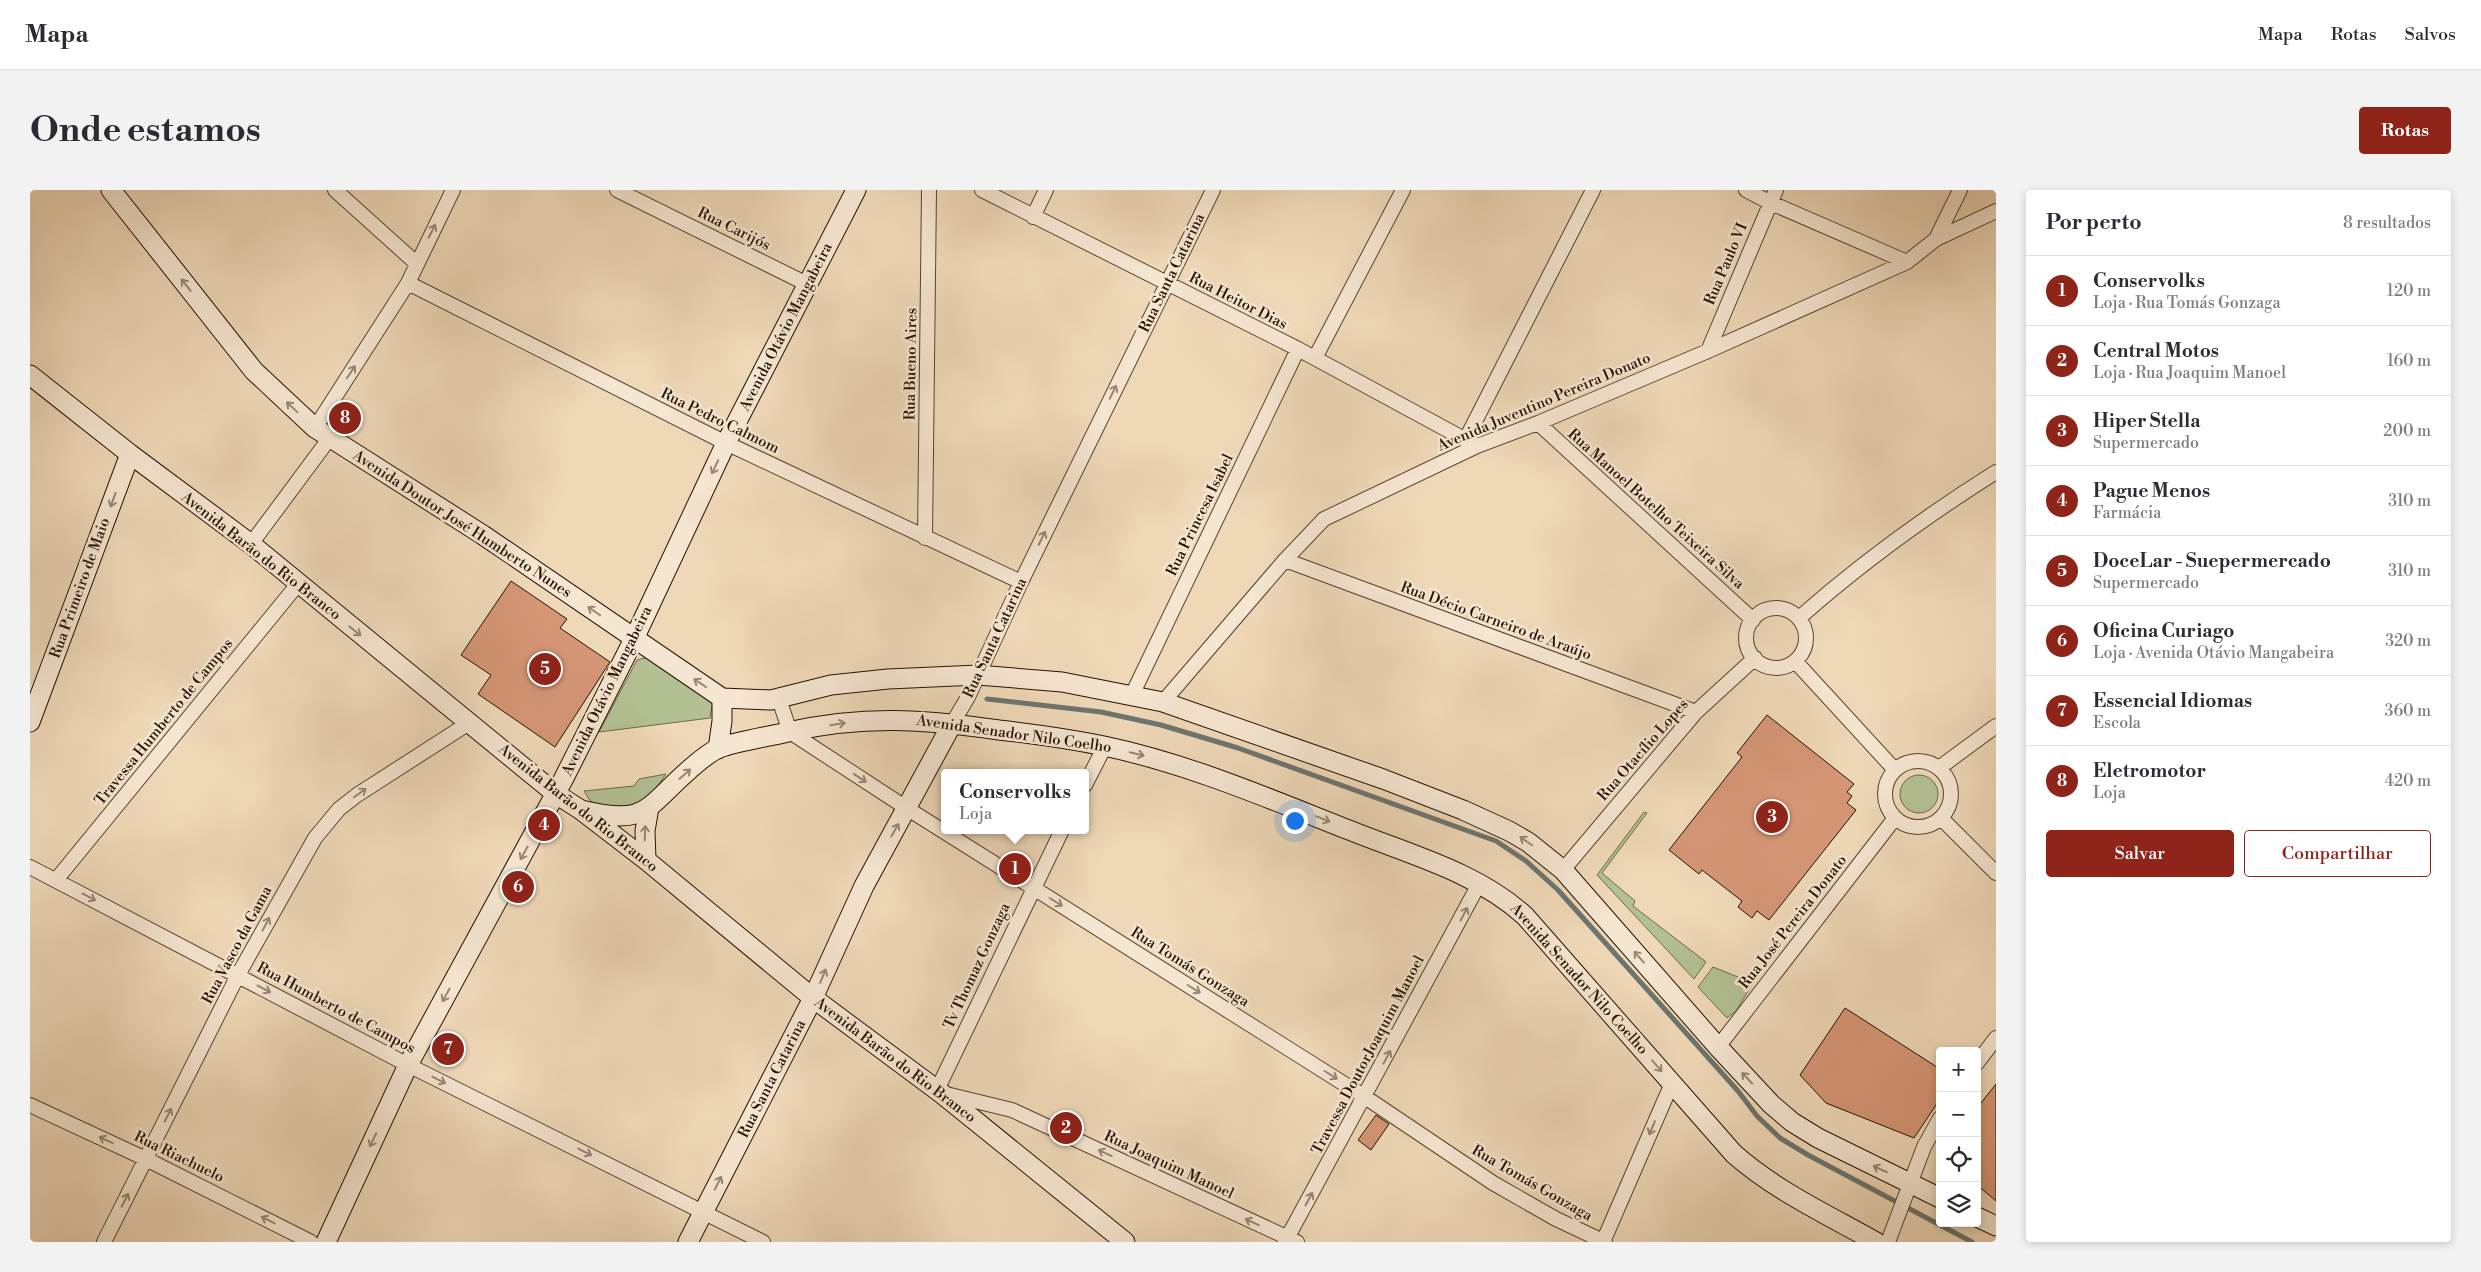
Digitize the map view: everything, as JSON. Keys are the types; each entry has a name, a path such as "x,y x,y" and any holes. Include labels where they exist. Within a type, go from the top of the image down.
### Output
{"main road":[{"name":"Avenida Doutor José Humberto Nunes","path":"111,190 254,371 322,433 483,535 722,698 746,700 779,699"},
{"name":"Avenida Otávio Mangabeira","path":"326,1242 408,1065 556,794 634,639 726,443 809,285 856,190"},
{"name":"Avenida Barão do Rio Branco","path":"30,375 130,454 250,544 556,794 581,810 646,860 813,998 939,1092 1125,1242"},
{"name":"Rua Primeiro de Maio","path":"30,722 130,454"},
{"path":"779,699 832,685 888,679 978,675 1062,682 1132,694 1164,702 1383,779 1463,810 1509,831 1563,870 1718,1047 1771,1104 1792,1122 1909,1189 1936,1197"},
{"path":"718,748 722,720 722,698"},
{"name":"Avenida Senador Nilo Coelho","path":"581,810 627,817 649,807 701,760 718,748 790,732 878,719 907,719 952,724 1105,746 1151,758 1285,804 1452,870 1510,902 1525,916 1734,1154 1749,1167 1780,1188 1876,1242"},
{"name":"Rua Santa Catarina","path":"688,1242 813,998 864,886 908,809 952,724"},
{"path":"646,860 645,831 649,807"},
{"path":"1981,1219 1996,1226"}],"street":[{"path":"335,190 416,263"},
{"path":"250,544 322,433 408,282 452,190"},
{"name":"Rua Carijós","path":"617,190 809,285"},
{"name":"Rua Bueno Aires","path":"925,538 929,190"},
{"name":"Rua Heitor Dias","path":"982,190 1298,348 1472,442"},
{"path":"1033,217 1046,190"},
{"name":"Rua Santa Catarina","path":"952,724 968,697 1021,582 1213,190"},
{"path":"1315,358 1403,190"},
{"path":"1472,442 1593,190"},
{"path":"1746,190 1773,196 1908,262"},
{"path":"1936,239 1960,190"},
{"name":"Rua Paulo VI","path":"1708,351 1773,196"},
{"name":"Avenida Juventino Pereira Donato","path":"1164,702 1285,560 1324,519 1472,442 1538,423 1708,351 1908,262 1936,239 1996,212"},
{"name":"Rua Pedro Calmom","path":"408,282 726,443 1021,582"},
{"name":"Rua Princesa Isabel","path":"1132,694 1298,348"},
{"name":"Rua Manoel Botelho Teixeira Silva","path":"1538,423 1753,620"},
{"path":"1799,618 1846,577 1996,472"},
{"name":"Rua Décio Carneiro de Araújo","path":"1285,560 1696,712"},
{"name":"Travessa Humberto de Campos","path":"56,880 298,584"},
{"path":"1770,608 1781,608 1799,618 1806,636 1803,650 1795,661 1787,666 1770,667 1755,658 1749,650 1748,629 1760,612 1770,608"},
{"name":"Rua Otacílio Lopes","path":"1563,870 1696,712 1755,658"},
{"path":"1795,661 1895,770"},
{"path":"779,699 790,732"},
{"name":"Rua Vasco da Gama","path":"104,1242 238,975 302,857 325,824 357,795 469,723"},
{"path":"1939,768 1996,726"},
{"name":"Rua Tomás Gonzaga","path":"790,732 941,830"},
{"path":"1089,777 1105,746"},
{"path":"1922,761 1939,768 1951,787 1951,799 1948,809 1941,818 1932,824 1913,827 1895,818 1889,809 1885,789 1895,770 1902,765 1922,761"},
{"name":"Rua José Pereira Donato","path":"1718,1047 1895,818"},
{"path":"1941,818 1996,872"},
{"name":"Rua Tomás Gonzaga","path":"948,834 1365,1097 1493,1183 1556,1219 1604,1242"},
{"name":"Tv Thomaz Gonzaga","path":"939,1092 1033,887 1060,834"},
{"name":"Rua Humberto de Campos","path":"30,867 408,1065 763,1242"},
{"name":"Travessa DoutorJoaquim Manoel","path":"1290,1241 1479,884"},
{"path":"1981,1058 1996,1038"},
{"path":"1604,1242 1672,1083"},
{"name":"Rua Joaquim Manoel","path":"939,1092 1012,1110 1290,1241"},
{"name":"Rua Riachuelo","path":"30,1105 146,1158 311,1242"},
{"path":"1891,1236 1924,1148 1936,1126"}],"green space":[{"path":"652,656 713,700 710,718 599,732 637,660"},
{"path":"666,774 641,809 602,811 589,799 584,791 634,786 639,779"},
{"path":"1919,775 1926,776 1932,781 1937,787 1937,801 1932,807 1926,812 1919,813 1912,812 1906,807 1901,801 1900,794 1901,787 1906,781 1912,776"},
{"path":"1644,812 1647,813 1602,873 1635,901 1633,906 1706,962 1694,979 1597,875"},
{"path":"1713,967 1753,983 1736,1011 1727,1018 1698,987"}],"building":[{"path":"511,581 567,619 560,628 610,662 555,747 478,694 491,675 461,655"},
{"path":"1767,715 1854,784 1847,792 1852,796 1847,803 1856,810 1769,920 1757,911 1752,918 1738,907 1742,901 1702,870 1699,874 1669,850 1742,757 1737,753"},
{"path":"1845,1008 1936,1066 1936,1105 1914,1138 1826,1103 1800,1075"},
{"path":"1996,1084 1996,1201 1981,1188 1981,1103"},
{"path":"1376,1115 1389,1124 1371,1150 1358,1140"}],"waterway":[{"path":"987,699 1101,712 1161,725 1238,748 1496,841 1526,861 1558,890 1738,1091 1757,1116 1780,1138 1808,1155 1972,1242"}],"place":[{"name":"Eletromotor","path":"345,418"},
{"name":"DoceLar - Suepermercado","path":"545,669"},
{"name":"Hiper Stella","path":"1772,817"},
{"name":"Pague Menos","path":"544,825"},
{"name":"Conservolks","path":"1015,869"},
{"name":"Oficina Curiago","path":"518,887"},
{"name":"Essencial Idiomas","path":"448,1049"},
{"name":"Central Motos","path":"1066,1128"}]}
